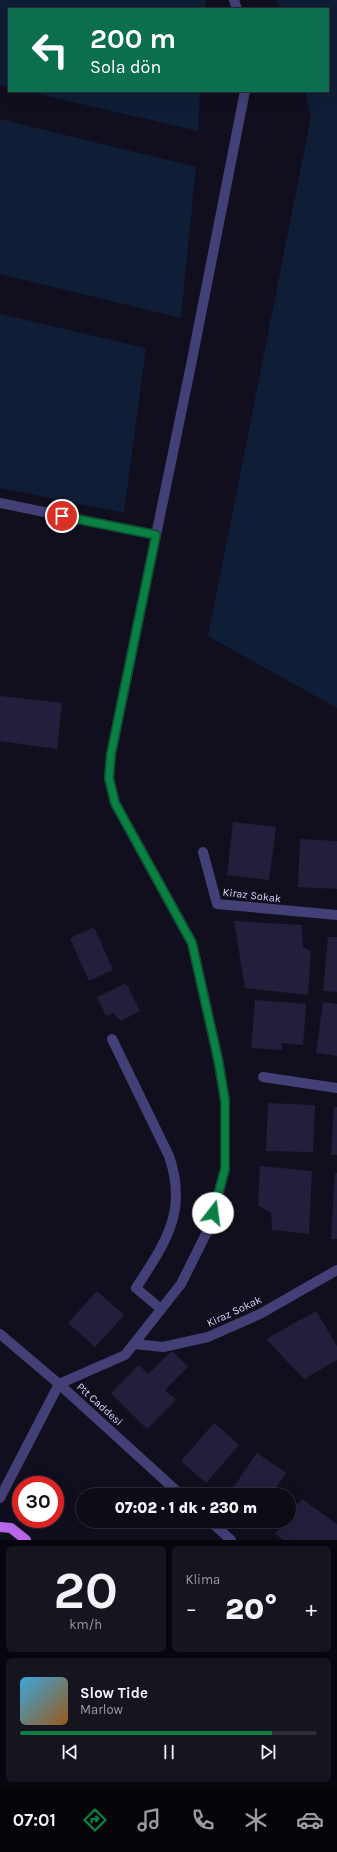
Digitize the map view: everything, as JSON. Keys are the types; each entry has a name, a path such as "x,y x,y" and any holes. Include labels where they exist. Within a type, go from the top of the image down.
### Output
{"main road":[{"path":"0,1527 12,1528 26,1540"}],"street":[{"path":"0,1498 59,1384 125,1355 181,1284 210,1228 225,1169 225,1100 218,1059 192,943 115,803 109,778 111,754 192,365 245,92"},
{"path":"0,503 156,535"},
{"name":"Kiraz Sokak","path":"203,852 217,904 337,916"},
{"path":"112,1039 170,1156 175,1172 177,1205 173,1221 152,1264 136,1288 161,1309"},
{"path":"263,1077 337,1088"},
{"name":"Kiraz Sokak","path":"134,1344 163,1347 208,1337 260,1314 337,1270"},
{"name":"Ptt Caddesi","path":"0,1334 59,1384 173,1488"},
{"path":"218,1528 231,1540"}],"water":[{"path":"0,0 206,0 205,8 8,8 8,87 0,85"},
{"path":"276,0 337,0 337,708 208,636 311,117 305,92 329,92 329,8 280,8"},
{"path":"30,92 200,92 198,131"},
{"path":"0,119 196,167 181,318 0,274"},
{"path":"0,314 146,348 124,513 0,488"}],"building":[{"path":"0,696 62,703 57,749 0,741"},
{"path":"233,822 276,827 269,880 227,875"},
{"path":"300,839 337,841 337,889 298,887"},
{"path":"234,921 302,925 303,947 311,951 308,995 245,988"},
{"path":"94,927 113,970 89,981 70,938"},
{"path":"328,937 337,937 337,992 323,991"},
{"path":"126,983 140,1011 121,1021 113,1013 106,1016 97,997"},
{"path":"255,1000 306,1004 303,1045 282,1043 282,1050 251,1048"},
{"path":"323,1002 337,1004 337,1056 316,1053"},
{"path":"268,1103 315,1105 313,1152 266,1151"},
{"path":"334,1107 337,1107 337,1155 331,1155"},
{"path":"260,1166 312,1171 309,1234 272,1230 271,1212 258,1206"},
{"path":"335,1173 337,1173 337,1239 331,1239"},
{"path":"97,1291 124,1315 95,1347 68,1323"},
{"path":"316,1311 337,1346 337,1360 304,1379 266,1339"},
{"path":"172,1351 188,1367 165,1390 176,1400 147,1429 111,1393 139,1365 148,1374"},
{"path":"214,1423 239,1445 206,1483 181,1461"},
{"path":"257,1453 286,1473 276,1488 233,1488"},
{"path":"302,1499 337,1524 337,1540 283,1540 275,1534 280,1528 296,1528 296,1506"}],"route":[{"path":"62,516 156,535 111,754 109,778 115,803 192,943 218,1059 225,1100 225,1169 213,1213"}]}
